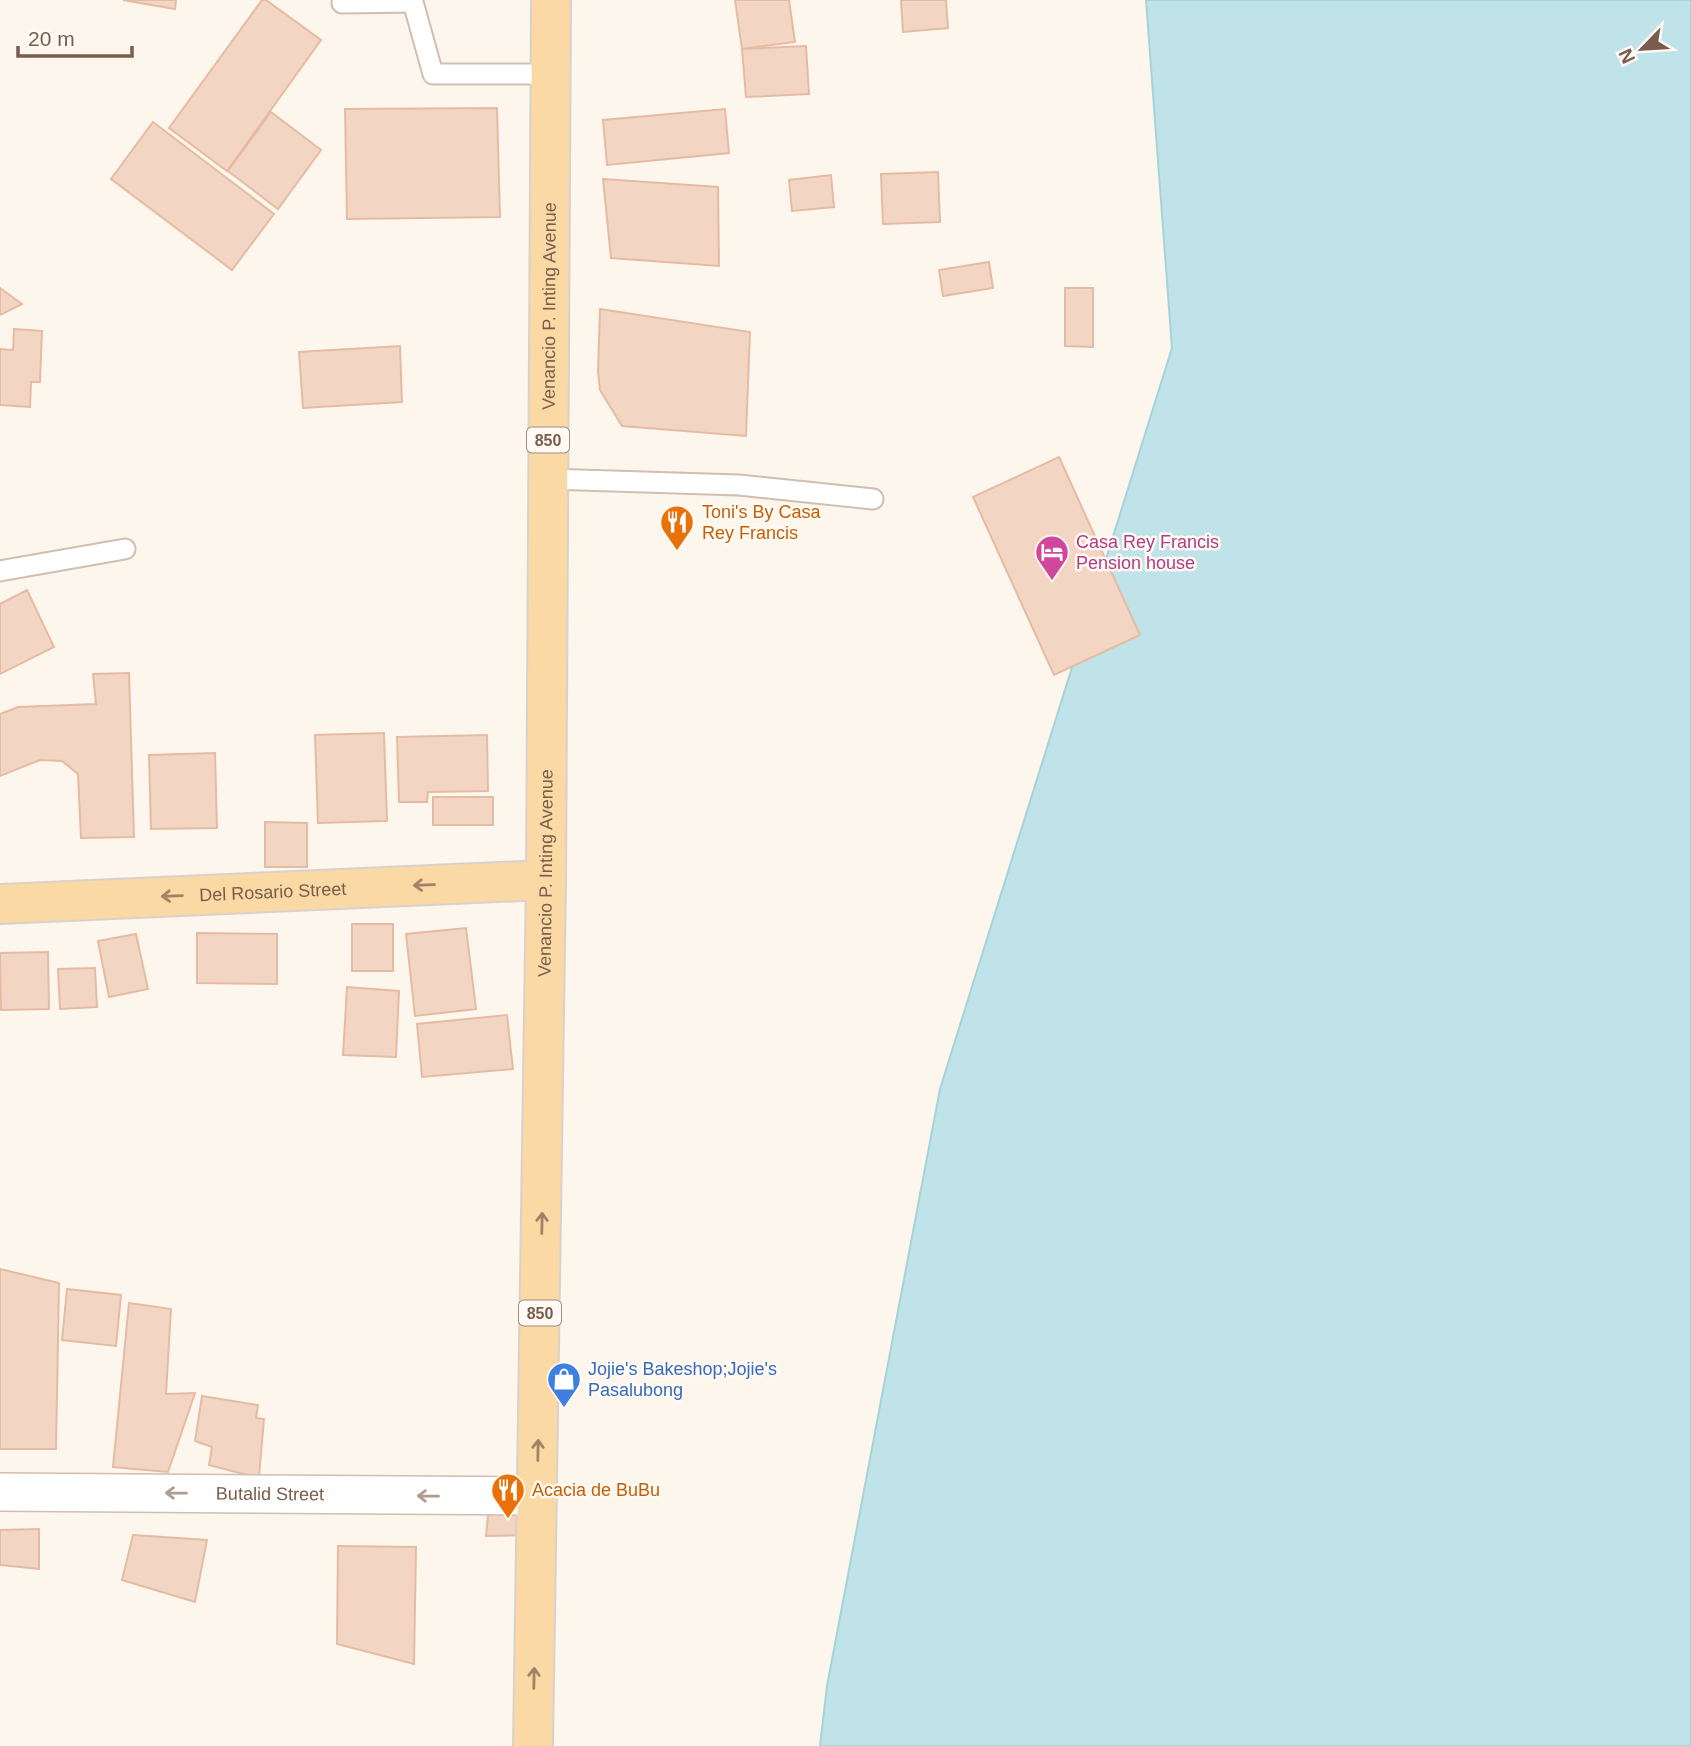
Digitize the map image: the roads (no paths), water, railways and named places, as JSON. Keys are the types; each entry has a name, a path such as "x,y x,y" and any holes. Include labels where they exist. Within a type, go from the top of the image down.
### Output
{"main road":[{"name":"Venancio P. Inting Avenue","path":"533,1746 546,880 551,0"},
{"name":"Del Rosario Street","path":"0,904 546,880"}],"street":[{"name":"Butalid Street","path":"0,1492 538,1496"}],"lane":[{"path":"342,4 413,2 433,74 550,74"},
{"path":"548,479 739,485 873,499"},
{"path":"0,570 125,549"}],"water":[{"path":"1146,0 1691,0 1691,1746 820,1746 827,1686 940,1089 1172,348"}],"place":[{"name":"Toni's By Casa Rey Francis","path":"677,552"},
{"name":"Casa Rey Francis Pension house","path":"1052,582"},
{"name":"Jojie's Bakeshop;Jojie's Pasalubong","path":"564,1409"},
{"name":"Acacia de BuBu","path":"508,1520"}]}
